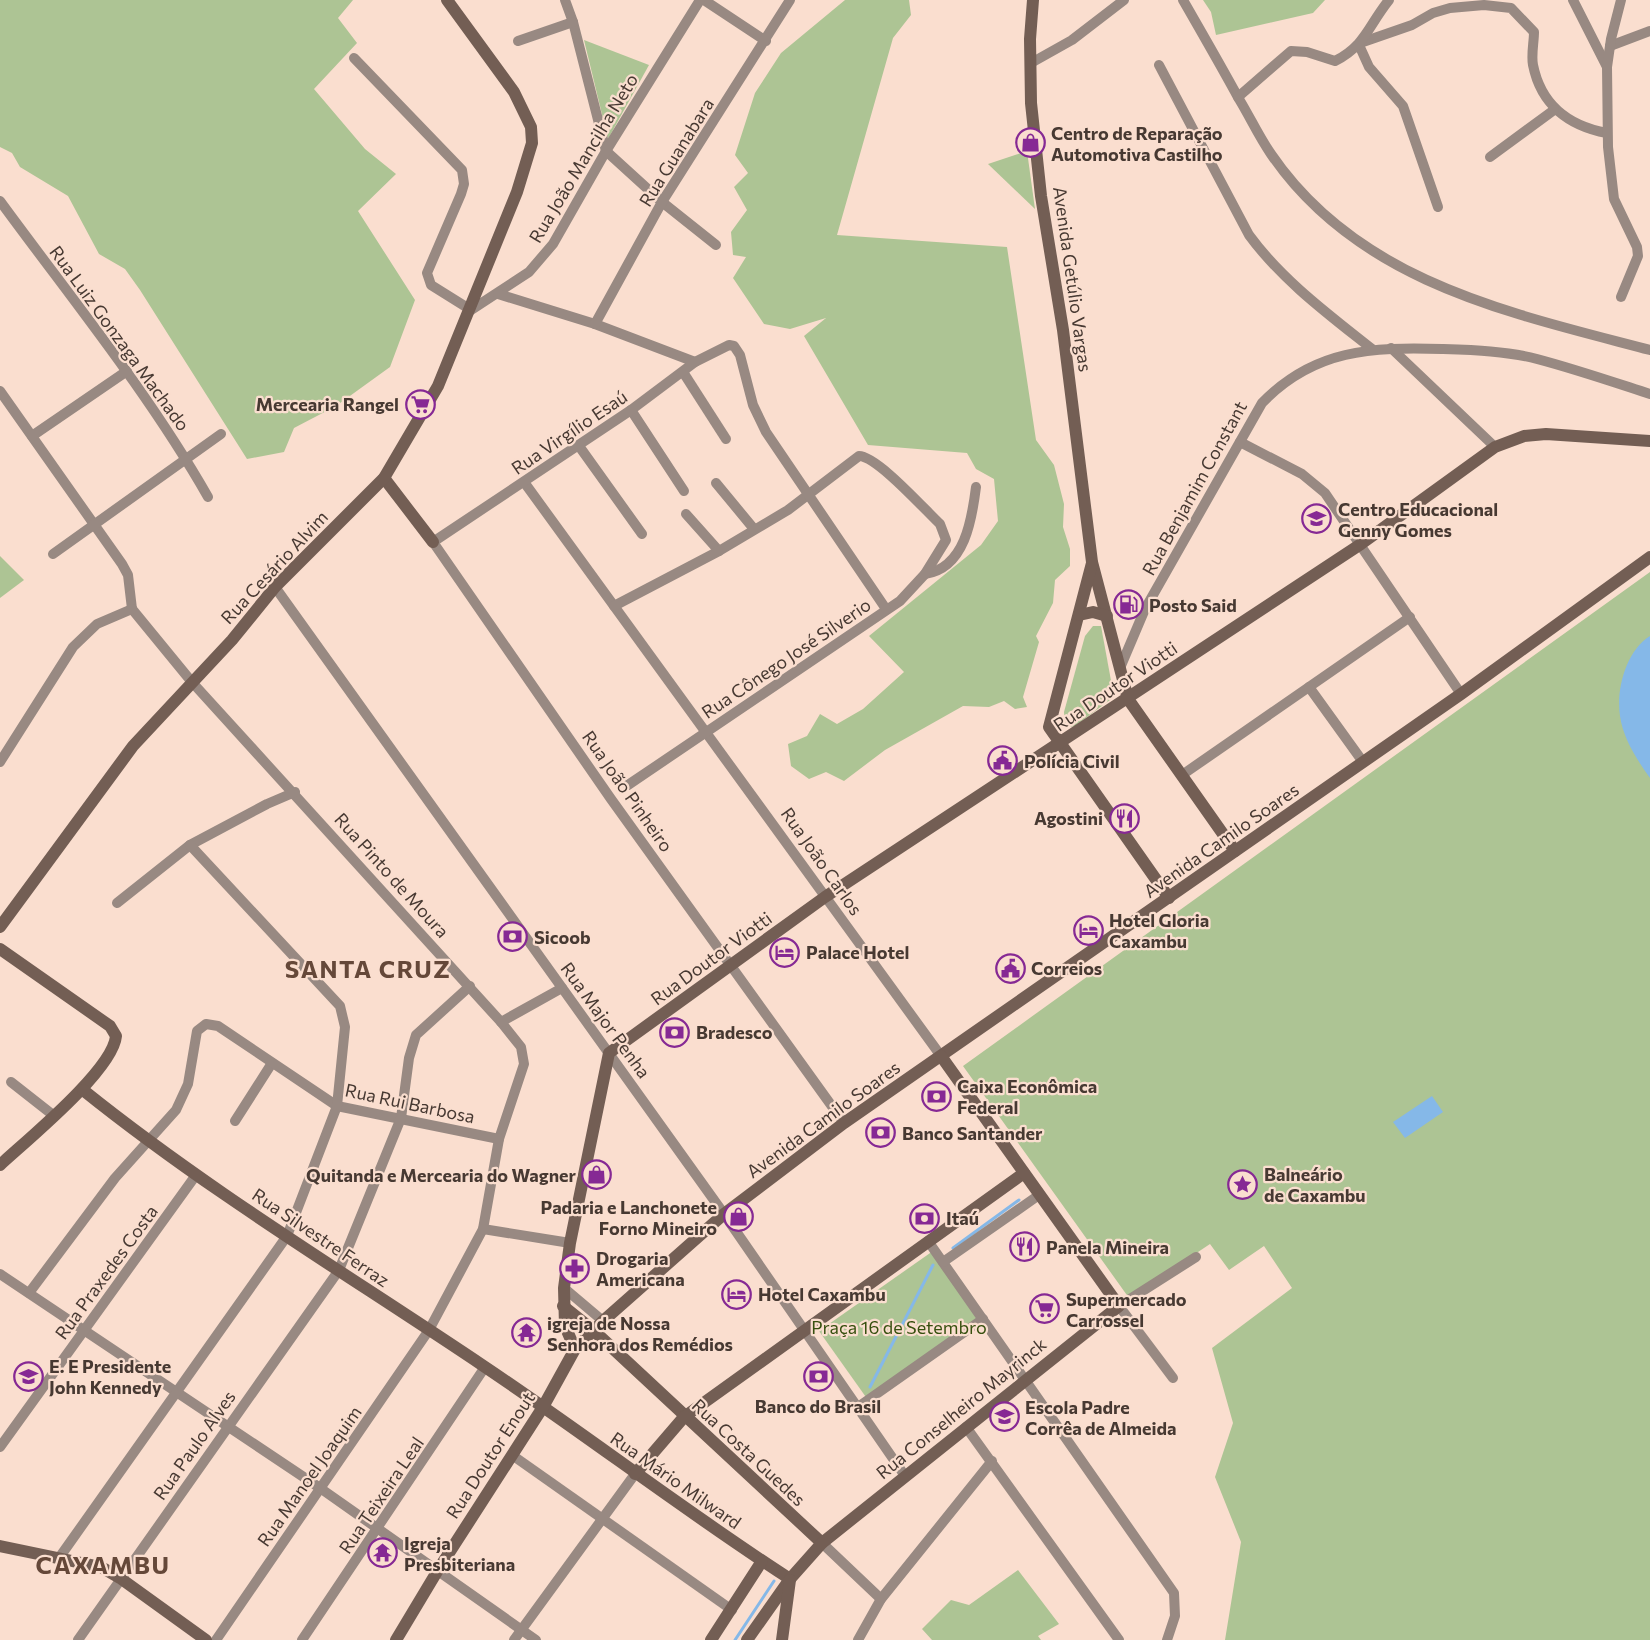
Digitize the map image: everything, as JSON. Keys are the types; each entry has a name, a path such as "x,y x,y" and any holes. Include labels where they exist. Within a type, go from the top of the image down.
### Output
{"street":[{"name":"Rua Cesário Alvim","path":"0,927 113,772 191,681 232,640 275,587 384,478 438,386 471,310 528,159 531,128 514,92 447,0"},
{"path":"565,0 573,22 606,151 662,202 716,245"},
{"path":"702,0 766,41"},
{"name":"Rua João Mancilha Neto","path":"471,310 529,272 553,244 606,151 702,0"},
{"name":"Rua Guanabara","path":"595,324 662,202 790,0"},
{"name":"Avenida Getúlio Vargas","path":"1033,0 1031,103 1041,196 1064,342 1092,562"},
{"path":"1031,63 1072,40 1124,0"},
{"path":"1183,0 1270,154 1294,184 1342,230 1376,254 1414,276 1469,297 1650,350"},
{"path":"1361,44 1389,0"},
{"path":"1574,0 1591,39 1607,67"},
{"path":"1621,0 1610,42 1607,67 1607,133 1614,199 1637,247 1638,256 1621,297"},
{"path":"1238,97 1291,51 1306,51 1335,61 1361,44 1395,32 1433,13 1450,8 1484,5 1511,8 1534,32 1533,64 1554,110 1584,128 1607,133"},
{"path":"518,41 573,22"},
{"path":"1591,39 1610,42 1650,31"},
{"path":"1361,44 1370,67 1403,106 1438,207"},
{"path":"354,58 462,170 464,184 461,194 427,273 431,285 471,310"},
{"path":"1159,65 1249,235 1268,260 1288,280 1372,349"},
{"path":"1490,158 1554,110"},
{"name":"Rua Luiz Gonzaga Machado","path":"0,201 127,371 208,497"},
{"path":"498,294 595,324 695,362"},
{"name":"Rua Virgílio Esaú","path":"433,542 579,446 695,362 722,346 729,345 737,349 753,405 775,447 809,495"},
{"path":"1391,348 1495,447"},
{"name":"Rua Benjamim Constant","path":"1120,668 1145,609 1262,403 1287,381 1315,365 1346,353 1372,349 1467,350 1535,358 1650,394"},
{"path":"32,436 127,371"},
{"path":"683,372 726,439"},
{"path":"0,391 95,524 128,575 132,609 97,624 73,647 0,762"},
{"path":"631,410 684,491"},
{"path":"53,554 221,434"},
{"name":"Rua Doutor Viotti","path":"609,1053 825,897 1060,745 1362,544 1495,447 1524,436 1546,434 1650,441"},
{"path":"1240,442 1316,484 1362,544 1461,694"},
{"path":"579,446 642,534"},
{"name":"Rua Cônego José Silverio","path":"628,785 911,591 925,574 946,540 940,524 881,468 863,456 853,459 809,495"},
{"name":"Rua João Pinheiro","path":"384,478 433,542 610,799 844,1124"},
{"name":"Rua João Carlos","path":"524,482 1173,1378"},
{"path":"716,483 754,529"},
{"path":"925,574 943,568 962,544 972,517 975,487"},
{"path":"614,606 719,552 809,495 886,609"},
{"path":"686,514 719,552"},
{"name":"Avenida Camilo Soares","path":"603,1321 724,1214 844,1124 1461,694 1650,557"},
{"path":"1043,756 1092,562"},
{"path":"1092,562 1128,699 1235,851"},
{"name":"Rua Major Penha","path":"275,587 724,1214 905,1476"},
{"name":"Rua Pinto de Moura","path":"132,609 191,681 295,792 470,986 521,1047 524,1064 499,1138 483,1229 429,1330"},
{"path":"1079,615 1093,612 1107,616"},
{"path":"1182,775 1410,617"},
{"path":"1310,687 1363,762"},
{"path":"1049,727 1169,898"},
{"path":"117,903 190,845 267,804 295,792"},
{"path":"59,1558 178,1393 286,1236 337,1106 345,1027 340,1006 190,845"},
{"path":"0,949 110,1026 116,1036 114,1045 83,1090 0,1165"},
{"name":"Rua Paulo Alves","path":"78,1640 339,1270 401,1118 410,1058 417,1035 470,986"},
{"path":"501,1022 562,988"},
{"name":"Rua Rui Barbosa","path":"147,1141 167,1123 184,1097 196,1030 206,1024 218,1026 337,1106 499,1138"},
{"path":"575,1349 565,1326 564,1288 570,1243 609,1053"},
{"path":"235,1121 272,1062"},
{"path":"11,1082 53,1115"},
{"name":"Rua Silvestre Ferraz","path":"83,1090 147,1141 196,1175 543,1407"},
{"path":"28,1293 115,1178 147,1141"},
{"path":"514,1640 603,1521 635,1474 684,1417 1024,1173"},
{"name":"Rua Praxedes Costa","path":"0,1448 196,1175"},
{"path":"943,1262 1039,1195"},
{"path":"483,1229 570,1243"},
{"path":"928,1241 1174,1593 1175,1616 1167,1640"},
{"name":"Rua Conselheiro Mayrinck","path":"747,1640 790,1579 822,1543 1119,1305 1196,1257"},
{"path":"0,1274 320,1488 536,1640"},
{"path":"564,1288 603,1321"},
{"name":"Rua Costa Guedes","path":"563,1306 593,1330 881,1599"},
{"path":"858,1407 983,1319"},
{"name":"Rua Doutor Enout","path":"396,1640 438,1570 543,1407 575,1349 603,1321"},
{"name":"Rua Manoel Joaquim","path":"216,1640 429,1330"},
{"name":"Rua Teixeira Leal","path":"302,1640 485,1367"},
{"name":"Rua Mário Milward","path":"543,1407 635,1474 790,1579"},
{"path":"966,1427 1119,1640"},
{"path":"512,1455 732,1610"},
{"path":"858,1640 881,1599 992,1461"},
{"path":"0,1546 101,1567 120,1578 206,1640"},
{"path":"711,1640 762,1561"},
{"path":"782,1640 790,1579"}],"green space":[{"path":"0,0 353,0 338,18 357,43 314,89 365,149 396,174 358,211 415,300 390,367 336,406 294,428 284,452 247,459 125,269 99,254 68,196 20,167 12,153 0,147"},
{"path":"845,0 909,0 911,15 893,38 837,235 1007,247 1036,440 1054,465 1064,504 1063,527 1070,549 1070,566 1055,580 1053,603 1036,636 1039,642 1023,697 1027,707 1015,709 1004,701 989,707 963,706 885,750 844,781 826,772 809,779 791,766 788,744 807,736 820,714 837,724 863,709 904,672 869,636 981,545 998,521 994,479 976,469 967,453 868,445 804,336 826,318 790,329 764,324 733,278 746,257 733,255 731,232 747,210 734,187 748,173 735,155 755,93 781,53"},
{"path":"1203,0 1325,0 1313,13 1216,35 1211,12"},
{"path":"584,40 649,65 608,139"},
{"path":"1027,151 1035,209 988,164"},
{"path":"0,556 24,580 0,598"},
{"path":"1650,572 1650,1640 1225,1640 1241,1542 1215,1477 1233,1423 1212,1348 1292,1288 1264,1246 1229,1270 1210,1244 1129,1298 963,1066"},
{"path":"1093,626 1101,626 1114,697 1075,726 1069,727 1065,724 1064,712 1085,636"},
{"name":"Praça 16 de Setembro","path":"933,1251 979,1322 868,1400 819,1331"},
{"path":"1018,1570 1059,1624 1038,1636 1041,1640 932,1640 922,1629 951,1600 969,1605"}],"water":[{"path":"1650,636 1650,778 1627,741 1619,705 1624,672 1635,651"},
{"path":"1432,1096 1443,1112 1405,1138 1393,1122"}],"waterway":[{"path":"953,1248 1019,1200"},
{"path":"870,1387 933,1265"},
{"path":"735,1640 774,1581"}],"place":[{"name":"Centro de Reparação Automotiva Castilho","path":"1030,143"},
{"name":"Mercearia Rangel","path":"420,404"},
{"name":"Centro Educacional Genny Gomes","path":"1317,519"},
{"name":"Posto Said","path":"1128,605"},
{"name":"Polícia Civil","path":"1003,761"},
{"name":"Agostini","path":"1124,818"},
{"name":"Hotel Gloria Caxambu","path":"1088,930"},
{"name":"Sicoob","path":"513,937"},
{"name":"Palace Hotel","path":"785,952"},
{"name":"Correios","path":"1010,968"},
{"name":"Bradesco","path":"675,1032"},
{"name":"Caixa Econômica Federal","path":"936,1096"},
{"name":"Banco Santander","path":"881,1133"},
{"name":"Quitanda e Mercearia do Wagner","path":"597,1175"},
{"name":"Balneário de Caxambu","path":"1243,1184"},
{"name":"Padaria e Lanchonete Forno Mineiro","path":"738,1217"},
{"name":"Itaú","path":"925,1218"},
{"name":"Panela Mineira","path":"1025,1247"},
{"name":"Drogaria Americana","path":"575,1268"},
{"name":"Hotel Caxambu","path":"737,1294"},
{"name":"Supermercado Carrossel","path":"1045,1309"},
{"name":"igreja de Nossa Senhora dos Remédios","path":"526,1333"},
{"name":"E. E Presidente John Kennedy","path":"28,1376"},
{"name":"Banco do Brasil","path":"818,1377"},
{"name":"Escola Padre Corrêa de Almeida","path":"1004,1417"},
{"name":"Igreja Presbiteriana","path":"383,1553"}],"district":[{"name":"SANTA CRUZ","path":"368,968"},
{"name":"CAXAMBU","path":"103,1564"}]}
